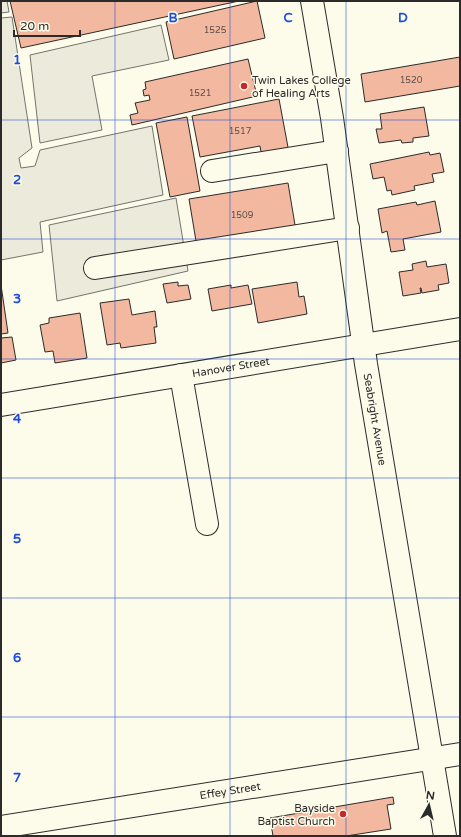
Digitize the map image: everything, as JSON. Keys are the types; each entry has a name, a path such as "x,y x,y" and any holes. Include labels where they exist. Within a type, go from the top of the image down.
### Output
{"street":[{"name":"Seabright Avenue","path":"312,1 337,151 364,345 444,836"},
{"path":"212,171 337,151"},
{"path":"95,268 348,228"},
{"name":"Hanover Street","path":"1,405 460,329"},
{"path":"181,375 207,524"},
{"name":"Effey Street","path":"1,827 460,754"}],"shaded area":[{"path":"1,1 7,1 9,12 1,13"},
{"path":"12,17 32,148 19,158 21,168 35,166 40,150 152,126 163,195 40,222 43,252 1,260 1,18"},
{"path":"161,25 169,60 92,76 102,130 40,143 30,55"},
{"path":"176,198 188,271 57,301 49,225"}],"building":[{"path":"10,1 239,1 21,48"},
{"path":"257,1 265,38 174,59 166,22"},
{"path":"460,57 460,86 365,102 361,74"},
{"path":"248,59 257,96 132,125 130,115 138,113 135,103 150,100 149,95 144,96 143,90 146,89 145,82"},
{"path":"279,99 290,158 263,163 260,146 200,157 192,116"},
{"path":"424,107 429,136 413,138 413,142 402,143 401,140 379,143 376,129 382,129 380,114"},
{"path":"187,117 200,191 170,197 156,123"},
{"path":"429,152 430,155 440,153 444,172 432,174 434,182 414,186 415,190 392,195 391,190 387,191 384,177 373,179 370,164"},
{"path":"288,183 296,231 197,247 189,199"},
{"path":"435,201 441,232 403,239 405,250 391,252 387,231 382,233 378,209 416,202 417,205"},
{"path":"426,261 427,267 446,264 449,283 438,285 439,290 422,293 420,288 421,293 403,296 399,272 413,270 412,264"},
{"path":"178,282 178,286 188,285 191,299 167,303 163,284"},
{"path":"297,282 299,297 304,296 307,314 258,323 252,289"},
{"path":"1,285 8,333 1,334"},
{"path":"231,285 231,288 248,285 252,304 212,311 208,289"},
{"path":"129,299 132,315 155,311 157,327 154,327 156,343 121,348 120,343 107,345 100,303"},
{"path":"80,313 87,358 55,363 53,351 45,352 40,325 49,323 49,318"},
{"path":"12,337 16,360 1,363 1,338"},
{"name":"Bayside Baptist Church","path":"393,797 394,804 387,805 391,829 346,836 273,836 270,818"}],"place":[{"name":"Twin Lakes College of Healing Arts","path":"244,86"},
{"name":"Bayside Baptist Church","path":"343,814"}]}
